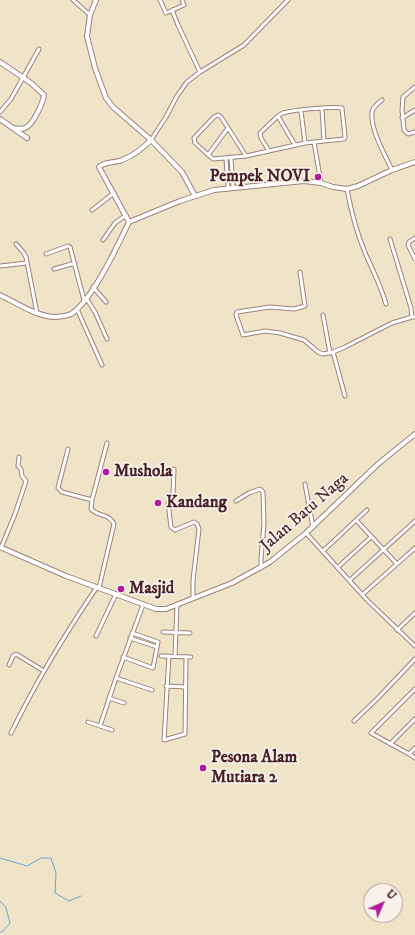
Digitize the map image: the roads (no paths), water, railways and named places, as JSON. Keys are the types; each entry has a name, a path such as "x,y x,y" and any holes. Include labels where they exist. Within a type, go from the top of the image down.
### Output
{"street":[{"path":"73,0 90,15"},
{"path":"96,0 90,15 87,30 88,43 106,98 113,107 151,140 182,172 195,196"},
{"path":"160,0 166,13 184,5 182,0"},
{"path":"129,222 99,166 127,158 139,151 151,140 166,117 181,89 187,82 200,72 244,45 288,0"},
{"path":"172,10 200,72"},
{"path":"0,112 11,99 39,49"},
{"path":"0,62 43,92 44,97 38,111 28,127 23,129 13,128"},
{"path":"415,87 403,97 402,118 405,132 408,134 415,132"},
{"path":"382,100 373,110 372,118 378,139 392,170"},
{"path":"246,156 221,117 216,115 194,138 195,142 213,159 246,156 269,151 294,145 305,143 344,139 342,108 283,113 260,133 261,138 269,151"},
{"path":"322,109 324,141"},
{"path":"402,118 415,110"},
{"path":"301,111 305,143"},
{"path":"278,116 294,145"},
{"path":"0,119 27,138"},
{"path":"208,155 228,128"},
{"path":"314,142 321,183"},
{"path":"226,158 228,188"},
{"path":"231,158 233,187"},
{"path":"0,295 37,313 52,317 62,317 77,309 85,299 116,250 129,222 214,190 304,181 347,189 358,186 392,170 415,162"},
{"path":"347,189 350,205 363,247 386,304"},
{"path":"92,210 114,193"},
{"path":"103,240 115,223 126,215"},
{"path":"415,238 408,242 415,259"},
{"path":"310,305 294,309 270,307 239,311 236,314 243,335 273,331 304,340 321,354 332,352 392,323 414,317 390,239"},
{"path":"16,244 24,253 37,313"},
{"path":"46,254 69,246 71,248 85,299 95,312 107,339"},
{"path":"0,266 27,263"},
{"path":"54,269 75,263"},
{"path":"300,272 305,306"},
{"path":"93,287 106,302"},
{"path":"77,309 102,365"},
{"path":"323,315 345,396"},
{"name":"Jalan Batu Naga","path":"0,548 66,576 143,605 161,610 169,608 232,583 261,568 306,533 378,464 415,434"},
{"path":"10,733 44,671 79,613 98,588 114,524 110,518 91,509 107,443"},
{"path":"68,449 58,488 59,490 92,500"},
{"path":"0,548 15,514 26,482 18,466 19,457"},
{"path":"174,468 173,496 168,503 171,527 176,530 194,522 199,528 193,580 193,598"},
{"path":"305,484 312,527"},
{"path":"236,501 249,493 260,489 263,492 264,523 261,568"},
{"path":"323,551 367,510"},
{"path":"356,520 396,564"},
{"path":"350,580 415,521"},
{"path":"306,533 398,630 414,644"},
{"path":"338,567 371,537"},
{"path":"363,594 415,548"},
{"path":"96,636 116,594"},
{"path":"100,726 123,657 143,605"},
{"path":"175,656 177,605"},
{"path":"398,630 415,613"},
{"path":"163,632 190,633"},
{"path":"123,657 152,668 157,642 132,633"},
{"path":"130,638 157,647"},
{"path":"9,665 13,656 16,654 44,671"},
{"path":"161,656 191,657"},
{"path":"169,656 166,686 164,740 185,734 186,657"},
{"path":"354,721 415,659"},
{"path":"116,678 152,690"},
{"path":"166,686 185,687"},
{"path":"415,689 371,733 415,758"},
{"path":"109,698 124,703"},
{"path":"390,744 415,719"},
{"path":"88,722 112,730"},
{"path":"409,754 415,748"}],"waterway":[{"path":"0,858 27,866 41,858 51,858 56,873 55,893 69,901 81,896"},
{"path":"0,901 6,908 10,923 2,932 0,932"}],"place":[{"name":"Pempek NOVI","path":"318,177"},
{"name":"Mushola","path":"106,472"},
{"name":"Kandang","path":"158,503"},
{"name":"Masjid","path":"121,589"},
{"name":"Pesona Alam Mutiara 2","path":"203,768"}]}
